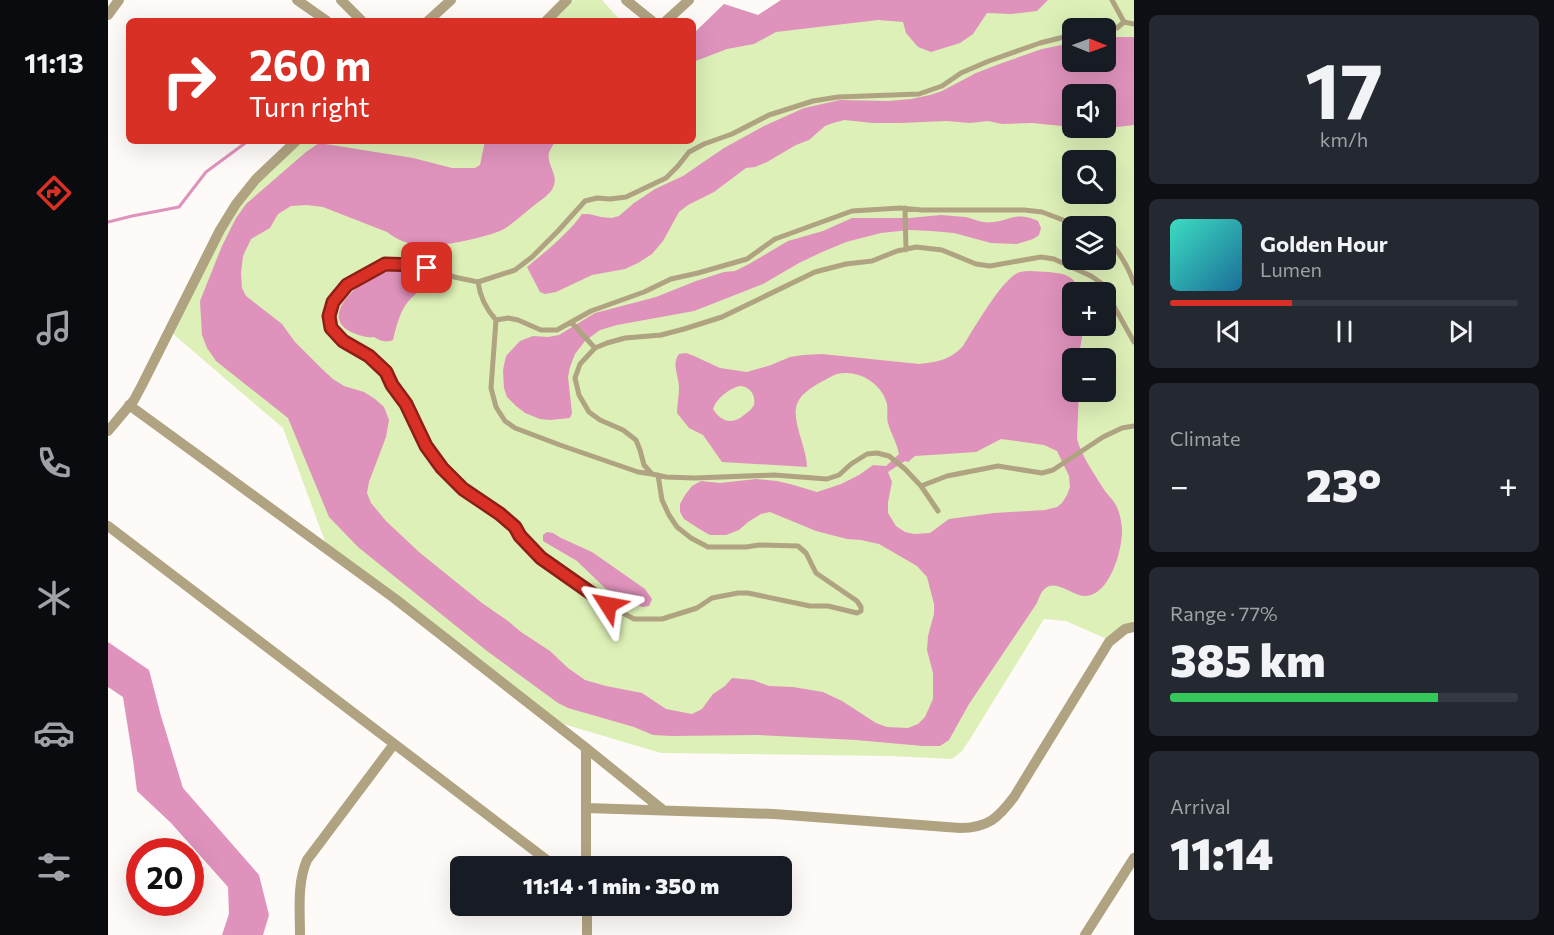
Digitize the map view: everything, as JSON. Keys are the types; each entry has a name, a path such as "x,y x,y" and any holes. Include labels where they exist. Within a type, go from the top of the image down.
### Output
{"street":[{"path":"108,15 119,0"},
{"path":"297,0 323,18"},
{"path":"341,0 359,18"},
{"path":"431,18 451,0"},
{"path":"549,18 567,0"},
{"path":"626,0 648,18"},
{"path":"669,18 689,0"},
{"path":"108,431 142,386 220,230 236,204 255,179 293,144"},
{"path":"129,405 394,598 663,810"},
{"path":"108,526 542,856"},
{"path":"586,808 774,814 960,828 982,826 994,820 1014,797 1109,642 1125,629 1134,627"},
{"path":"300,935 302,870 307,860 394,744"},
{"path":"586,748 586,856"},
{"path":"1084,935 1134,858"},
{"path":"587,916 587,935"}],"lane":[{"path":"1112,0 1124,22"},
{"path":"1124,22 1134,24"},
{"path":"1116,28 1124,22"},
{"path":"1062,38 989,61 942,86 919,94 838,97 813,101 769,115 689,152 666,178 626,197 597,198 585,201 532,257 515,270 478,282 416,265 385,264 347,285 340,293 333,302 329,316 331,328 343,341 369,356 386,372 392,385 406,404 426,446 442,468 463,489 515,527 520,536 541,558 608,605 634,619 662,619 697,608 712,598 738,593 810,606 828,606 857,613 861,611 861,607 857,601 816,573 806,553 798,546 708,547 677,527 662,500 655,475 644,465 636,440 623,430 600,420 589,412 579,395 575,378 580,364 594,347 625,338 661,336 722,317 815,272 846,264 872,261 906,248 942,250 976,264 990,266 1041,257 1054,259 1101,283 1134,342"},
{"path":"905,210 906,248"},
{"path":"496,320 508,318 541,330 557,330 591,311 644,292 671,279 747,259 775,239 852,211 1024,210 1042,212 1062,219"},
{"path":"1116,252 1129,270 1134,283"},
{"path":"478,282 479,292 496,320 491,388 496,407 505,421 515,428 630,469 655,475 694,478 774,476 828,479 839,475 867,454 877,453 890,456 905,469 921,486 938,511"},
{"path":"572,323 594,347"},
{"path":"921,486 947,476 998,466 1042,473 1053,470 1103,437 1122,428 1134,426"}],"green space":[{"path":"573,0 602,0 618,18 554,18"},
{"path":"781,0 1134,0 1134,623 1107,639 1066,621 1044,619 970,739 962,751 952,759 661,753 560,723 326,544 283,428 172,333 222,234 247,194 299,144 696,144 696,31 724,4 758,15"}],"shaded area":[{"path":"781,0 1048,0 1037,11 1011,14 987,13 973,34 960,43 931,52 918,47 906,33 903,22 878,20 776,32 754,44 727,49 696,61 696,31 724,4 758,15"},
{"path":"1116,37 1134,37 1134,125 1116,127 1116,84 1062,84 1062,126 1032,123 1002,124 988,121 873,123 844,120 825,126 809,140 767,162 746,168 714,192 688,205 679,212 663,241 652,254 638,263 625,269 592,275 556,292 545,294 540,292 527,267 563,236 582,214 612,218 619,216 655,189 683,176 724,148 804,108 840,100 888,101 930,95 976,73 1042,49 1062,45 1062,72 1116,72"},
{"path":"318,144 413,158 452,168 475,168 480,165 484,144 554,144 549,157 555,181 553,188 545,197 502,230 462,241 421,246 403,241 387,232 323,207 291,206 278,214 270,228 251,239 243,256 242,288 246,296 282,324 295,342 333,379 344,386 364,392 384,407 389,420 386,437 367,493 371,503 386,521 419,552 482,603 550,651 585,680 642,693 666,709 692,714 702,709 713,694 732,678 753,680 769,686 823,692 887,727 908,728 918,724 925,717 933,699 933,673 927,650 934,604 927,577 917,566 879,544 816,531 770,512 761,514 739,530 726,535 710,535 684,519 680,512 680,504 685,495 692,486 701,481 720,483 756,479 777,481 817,492 841,484 873,465 886,466 899,454 888,423 887,404 879,388 867,378 845,373 832,376 805,393 797,404 796,418 807,467 722,462 703,435 689,428 677,413 679,388 676,362 679,354 686,353 720,368 747,372 790,357 803,355 822,354 919,364 938,361 963,346 997,294 1013,276 1020,272 1048,272 1064,275 1075,282 1062,282 1062,336 1082,336 1081,348 1062,348 1062,402 1079,402 1077,439 1079,446 1093,472 1116,505 1121,521 1120,547 1108,580 1094,594 1086,596 1059,586 1047,587 969,704 949,740 940,746 757,735 653,735 558,703 487,651 358,547 329,517 288,418 216,361 202,335 200,301 236,218 246,204","holes":["739,386 751,391 754,405 736,420 727,421 713,409 717,401 730,390","1001,439 1044,445 1057,451 1069,476 1070,487 1062,503 1057,507 949,519 930,533 914,534 905,532 896,526 888,513 892,482 888,472 915,456 976,452"]},
{"path":"941,215 965,217 983,222 1022,217 1038,221 1041,228 1039,235 1033,239 1017,244 991,243 954,233 909,230 881,233 846,242 799,263 763,284 694,311 600,330 585,341 575,354 570,367 568,377 572,413 570,418 540,419 525,413 507,397 503,370 506,356 520,341 533,336 559,335 595,313 656,297 724,272 735,271 788,241 823,231 852,218 909,218"},
{"path":"398,270 418,272 428,279 427,287 412,297 403,309 393,340 383,341 374,337 362,336 344,328 339,320 339,311 351,293 370,278"},
{"path":"547,532 592,552 645,589 652,599 649,606 637,605 606,589 577,561 543,541 543,535"},
{"path":"108,642 149,670 183,788 259,875 269,915 263,935 222,935 229,914 228,887 204,860 204,838 184,838 137,791 123,697 108,687"}],"waterway":[{"path":"108,222 179,207 206,172 244,144"}],"route":[{"path":"427,268 416,265 385,264 347,285 333,302 329,316 331,328 343,341 369,356 386,372 392,385 406,404 426,446 442,468 463,489 515,527 520,536 541,558 608,605"}]}
